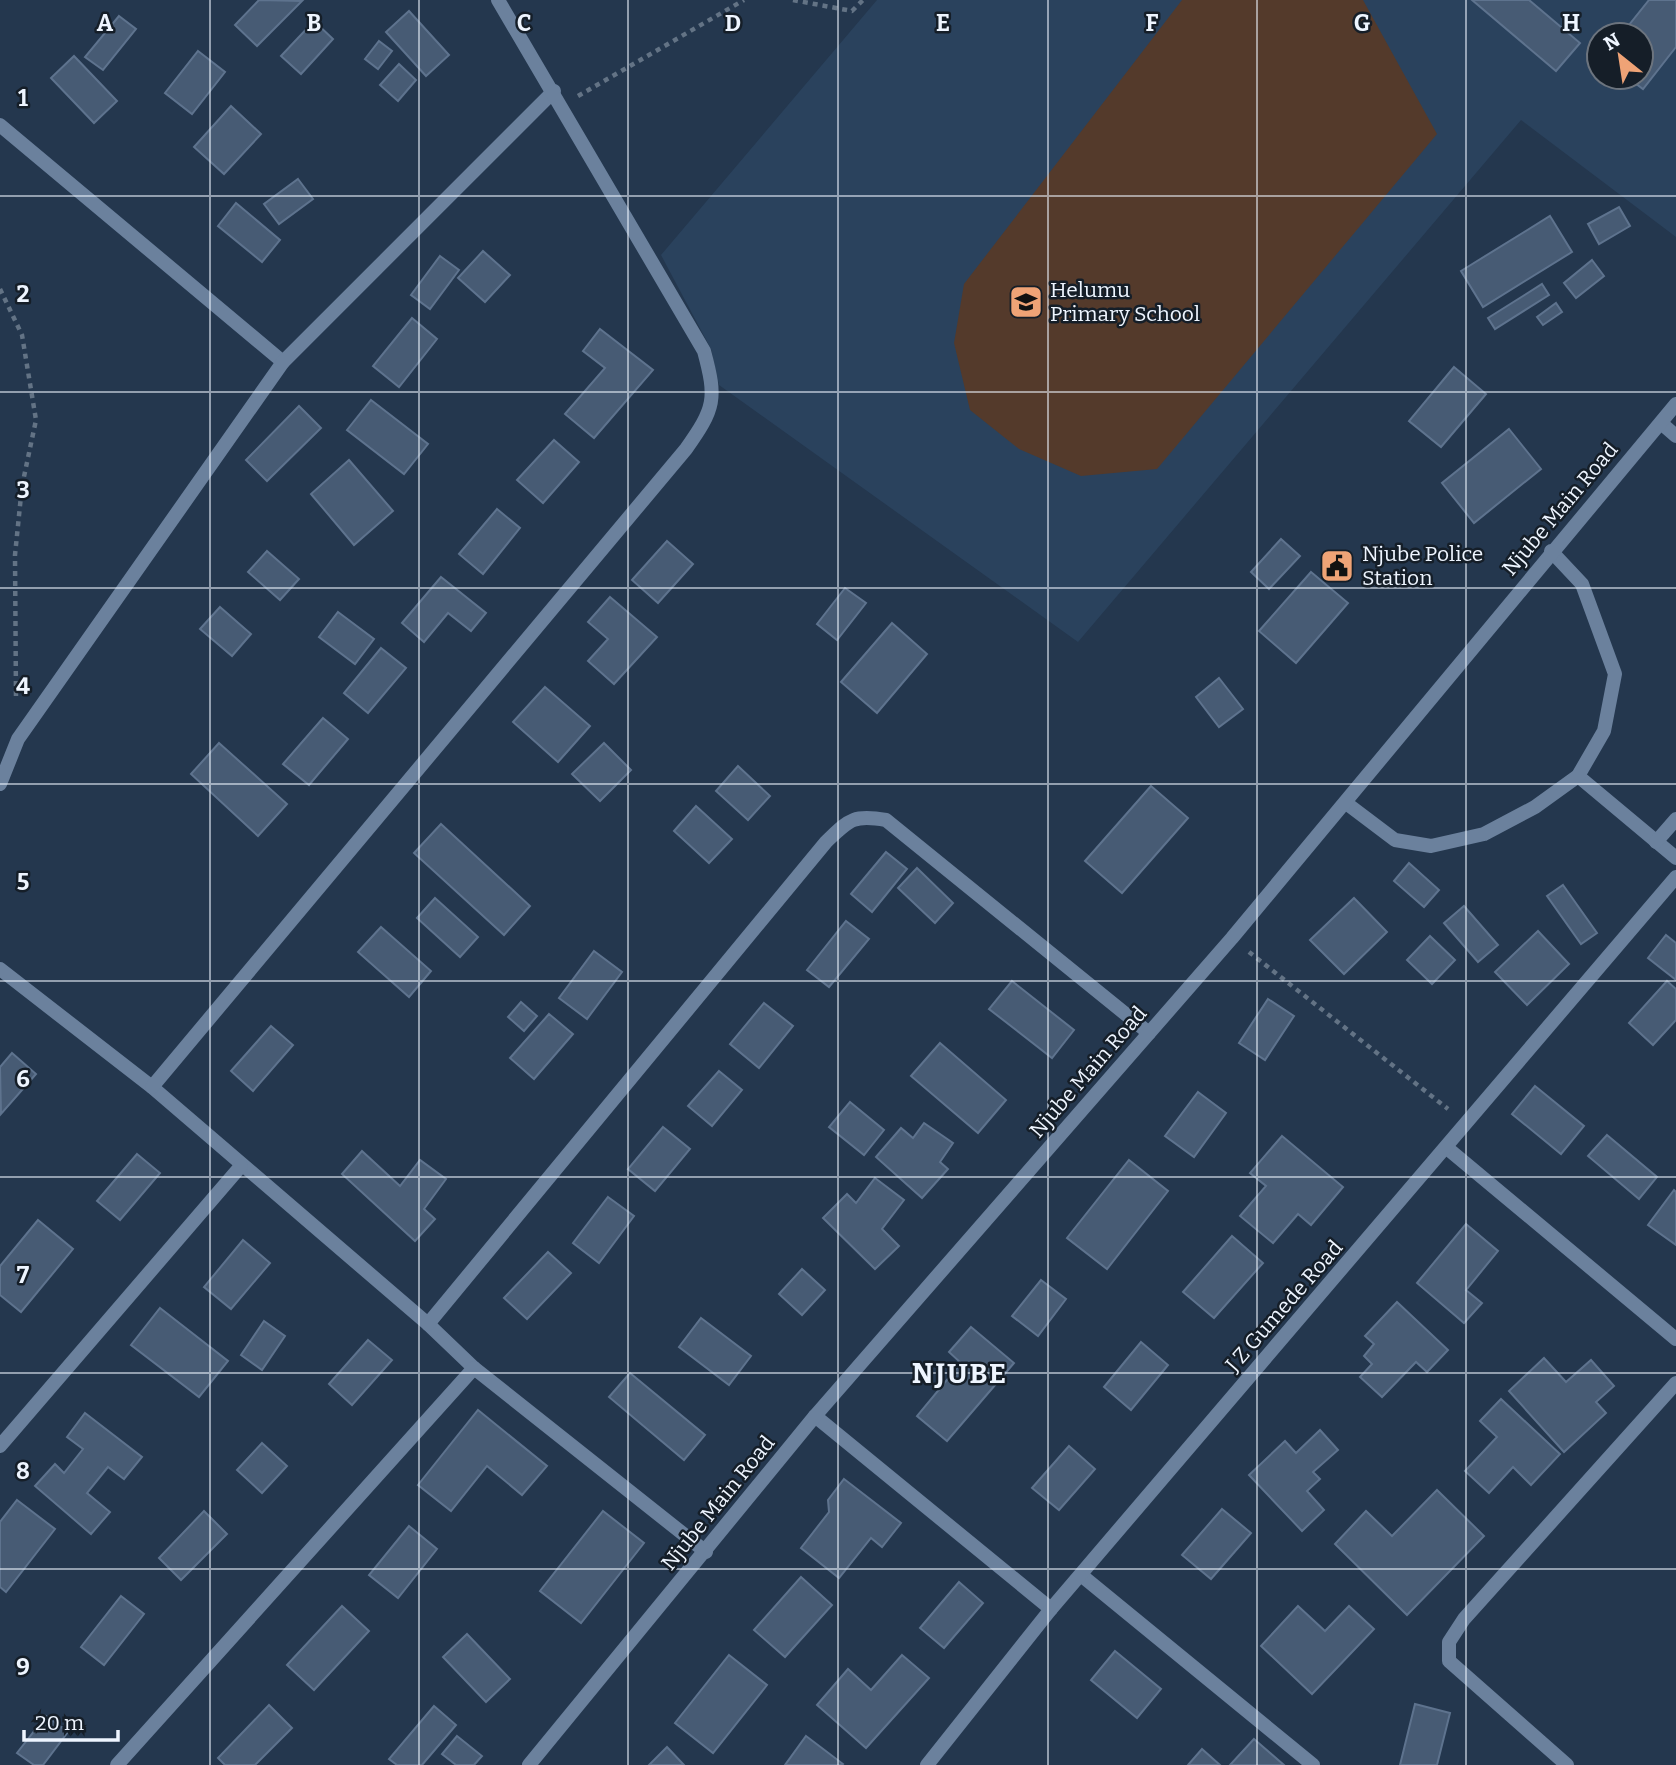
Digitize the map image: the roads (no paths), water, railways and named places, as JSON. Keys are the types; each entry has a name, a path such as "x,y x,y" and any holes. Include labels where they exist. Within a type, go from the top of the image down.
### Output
{"street":[{"path":"152,1087 686,449 712,407 711,379 704,351 498,0"},
{"path":"0,784 18,739 283,362 554,92"},
{"path":"0,125 283,362"},
{"name":"Njube Main Road","path":"529,1765 815,1416 1232,938 1551,551 1676,404"},
{"path":"1661,423 1676,436"},
{"path":"1346,803 1395,840 1431,846 1484,835 1535,807 1578,776 1604,732 1615,674 1582,584 1551,551"},
{"path":"1578,776 1676,858"},
{"path":"428,1324 826,842 847,821 863,816 886,820 1149,1033"},
{"path":"1656,842 1676,819"},
{"name":"J Z Gumede Road","path":"927,1765 1051,1609 1676,877"},
{"path":"1,973 152,1087 428,1324 474,1368 706,1552"},
{"path":"1447,1148 1676,1339"},
{"path":"0,1447 241,1166"},
{"path":"117,1765 474,1368"},
{"path":"1567,1765 1449,1661 1449,1642 1464,1619 1676,1383"},
{"path":"815,1416 1051,1609"},
{"path":"1081,1575 1313,1765"}],"place":[{"name":"Helumu Primary School","path":"1026,302"},
{"name":"Njube Police Station","path":"1337,566"}],"district":[{"name":"NJUBE","path":"960,1373"}]}
